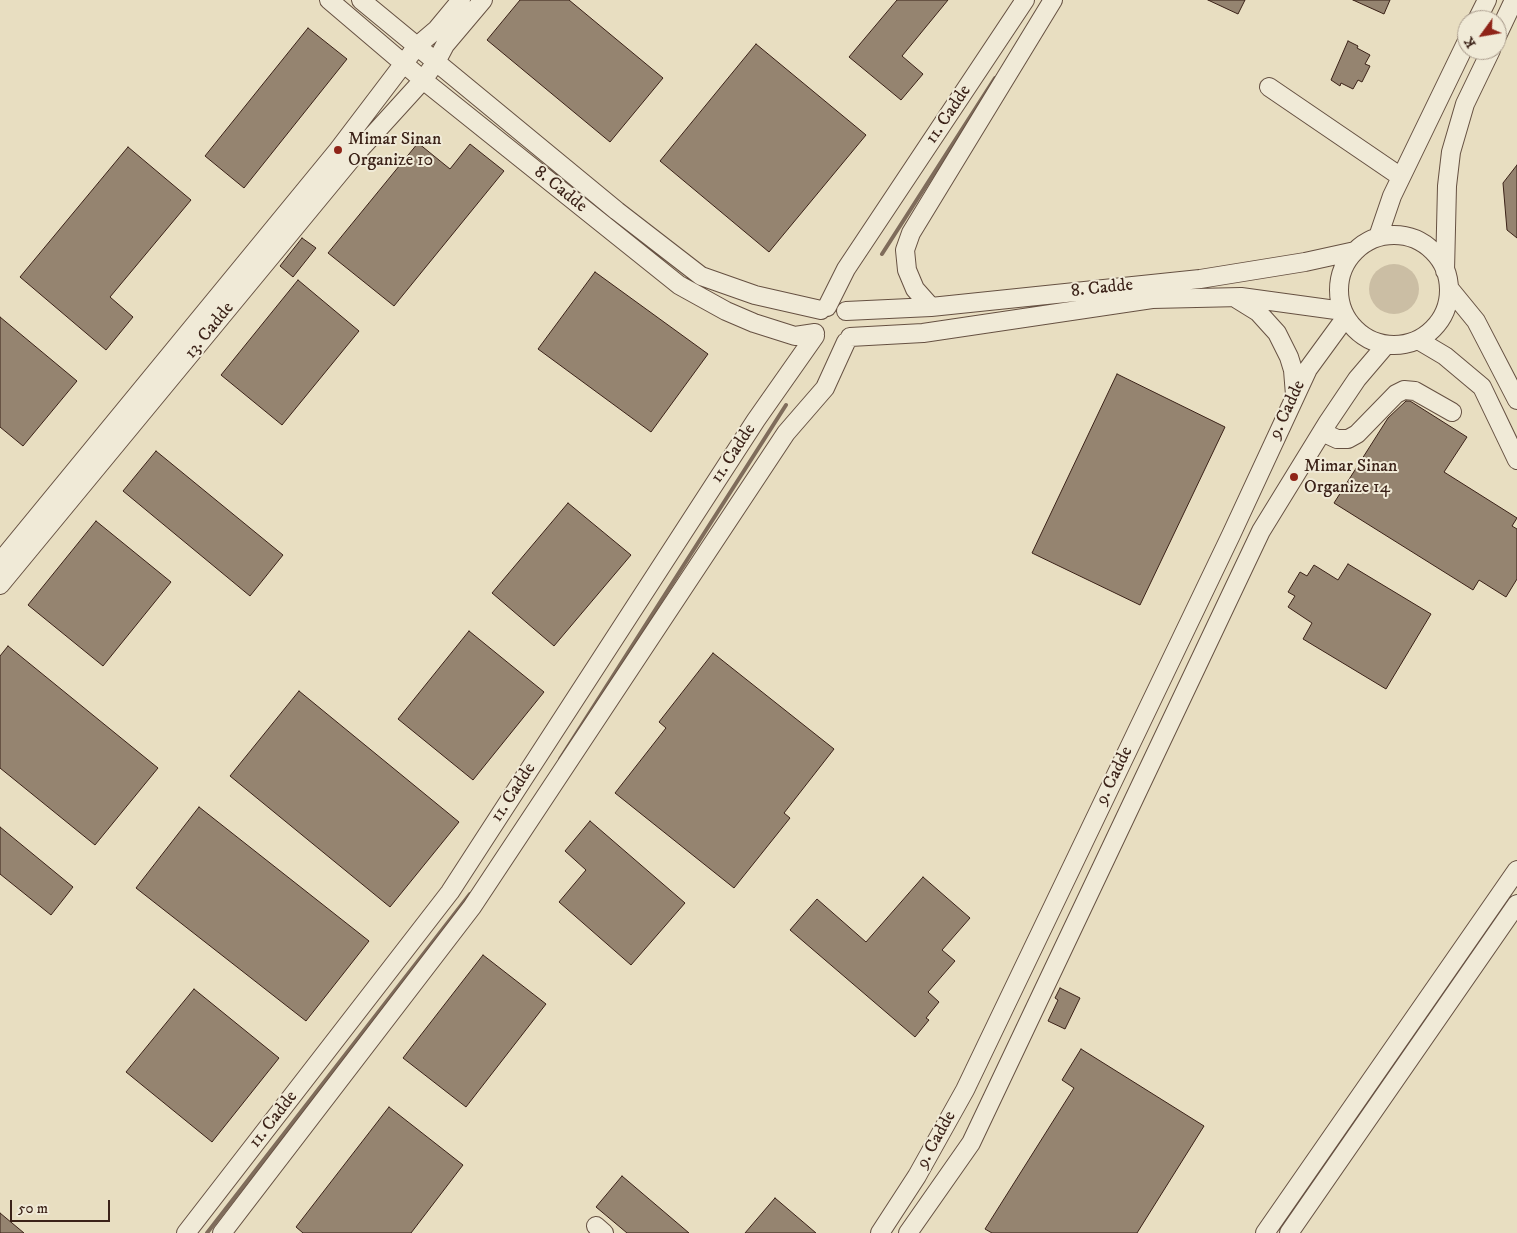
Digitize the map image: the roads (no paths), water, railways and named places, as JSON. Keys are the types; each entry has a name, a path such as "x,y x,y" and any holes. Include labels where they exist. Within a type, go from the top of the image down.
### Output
{"street":[{"name":"8. Cadde","path":"329,0 423,80 679,285 726,311 762,326 795,336 815,334"},
{"name":"8. Cadde","path":"361,0 617,211 700,276 755,295 824,309"},
{"path":"417,46 437,29 461,0"},
{"path":"436,62 445,45 483,0"},
{"name":"11. Cadde","path":"824,309 846,269 1025,0"},
{"name":"11. Cadde","path":"931,306 915,289 907,270 905,250 911,233 1053,0"},
{"path":"1507,15 1514,0"},
{"name":"13. Cadde","path":"0,562 338,150 417,46"},
{"path":"1378,237 1392,196 1458,60"},
{"path":"1486,60 1465,104 1451,152 1446,186 1447,279 1447,304 1441,318 1431,331 1418,340 1402,345 1386,345 1374,342 1352,326 1339,300 1339,282 1344,265 1362,245 1378,237 1394,235 1410,238 1425,245 1437,256 1447,279 1476,321 1517,400"},
{"name":"13. Cadde","path":"0,585 334,179 423,80 436,62"},
{"path":"1269,87 1402,177"},
{"name":"8. Cadde","path":"846,311 931,306 1200,279 1304,262 1355,251"},
{"name":"8. Cadde","path":"848,340 923,332 1152,299 1234,297 1345,314"},
{"path":"1234,297 1258,312 1277,333 1291,364 1295,396"},
{"path":"834,306 846,311 853,323 853,330 848,340 832,346 820,341 815,334 813,322 816,316 824,309 834,306"},
{"name":"9. Cadde","path":"880,1233 917,1176 965,1090 1231,535 1308,369 1345,314"},
{"name":"11. Cadde","path":"186,1233 450,892 756,420 815,334"},
{"name":"11. Cadde","path":"222,1233 472,908 786,433 825,388 848,340"},
{"path":"1418,340 1445,356 1482,388 1517,460"},
{"name":"9. Cadde","path":"908,1233 971,1143 1262,531 1356,379 1386,345"},
{"path":"1322,432 1337,439 1348,439 1357,434 1396,394 1404,390 1415,391 1452,412"},
{"path":"1265,1233 1517,870"},
{"path":"1289,1233 1517,904"}],"waterway":[{"path":"882,254 995,78"},
{"path":"560,759 786,405"},
{"path":"207,1233 470,894"}],"place":[{"name":"Mimar Sinan Organize 10","path":"338,150"},
{"name":"Mimar Sinan Organize 14","path":"1294,477"}]}
